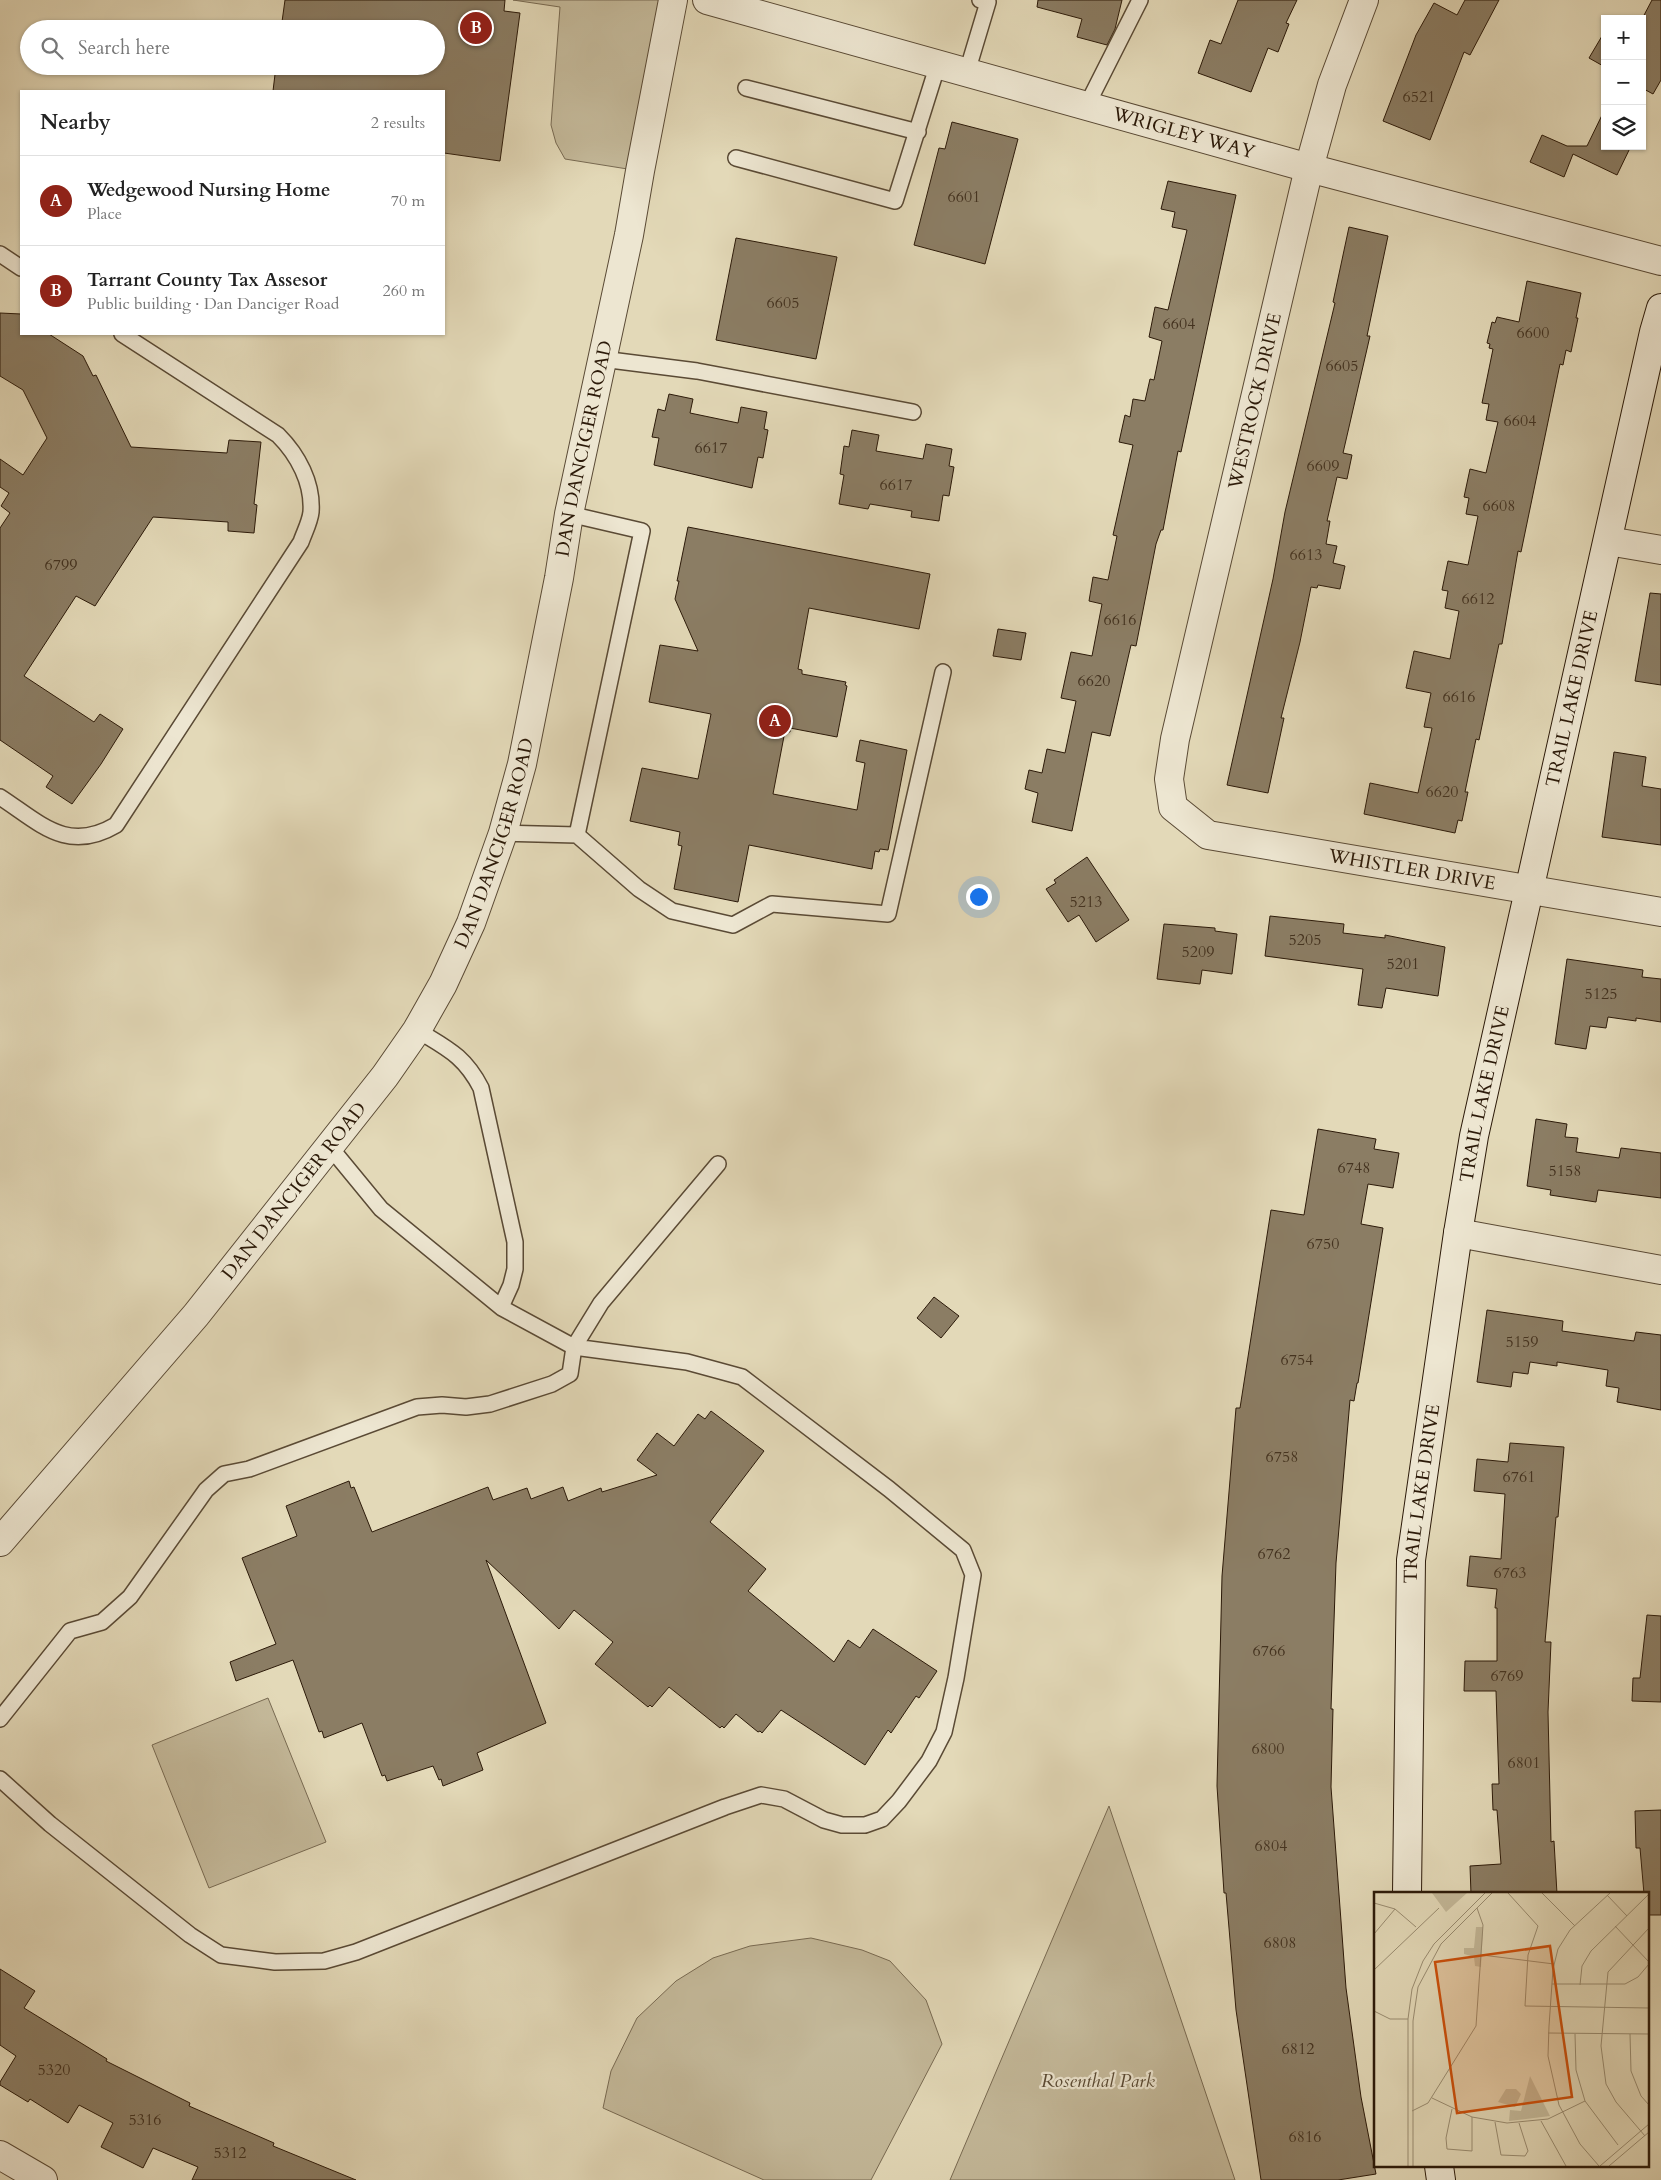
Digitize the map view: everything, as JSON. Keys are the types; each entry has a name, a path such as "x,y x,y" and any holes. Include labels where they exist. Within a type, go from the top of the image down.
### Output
{"street":[{"name":"DAN DANCIGER ROAD","path":"0,1542 196,1315 385,1076 416,1030 443,984 471,924 503,834 522,764 559,578 569,514 630,235 640,171 673,0"},
{"name":"WRIGLEY WAY","path":"707,0 1309,168 1661,261"},
{"name":"WESTROCK DRIVE","path":"1173,807 1169,779 1175,739 1309,168 1332,85 1364,0"},
{"name":"TRAIL LAKE DRIVE","path":"1407,1892 1411,1560 1458,1233 1474,1136 1654,332 1661,308"},
{"path":"1608,541 1661,550"},
{"name":"WHISTLER DRIVE","path":"1173,807 1208,835 1661,912"},
{"path":"1458,1233 1661,1270"},
{"path":"0,2155 43,2180"}],"lane":[{"path":"968,72 988,2 980,0"},
{"path":"1087,105 1140,0"},
{"path":"736,158 895,201 938,64"},
{"path":"746,88 918,132"},
{"path":"0,254 20,267"},
{"path":"0,797 58,834 88,837 103,833 116,825 301,542 311,514 310,493 302,466 292,449 278,436 124,335"},
{"path":"602,359 697,371 913,412"},
{"path":"569,514 642,531 578,835"},
{"path":"503,834 578,835 639,890 672,911 733,925 772,904 888,914 943,672"},
{"path":"416,1030 464,1062 472,1070 480,1088 515,1242 515,1269 511,1285 501,1307"},
{"path":"0,1780 50,1824 190,1935 221,1955 275,1962 324,1960 356,1952 558,1871 761,1795 784,1799 824,1820 842,1825 866,1825 882,1819 899,1801 929,1761 944,1732 956,1678 973,1575 963,1550 881,1483 742,1377 687,1362 574,1347 501,1307 381,1209 330,1147"},
{"path":"0,1719 70,1631 102,1622 130,1597 206,1490 224,1474 249,1469 417,1407 442,1405 466,1408 490,1404 552,1384 570,1374 574,1347 601,1303 718,1164"}],"green space":[{"path":"513,0 672,0 640,171 565,159 556,143 551,125 560,7"},
{"path":"268,1698 326,1842 209,1888 152,1745"},
{"name":"Rosenthal Park","path":"1109,1806 1235,2180 950,2180"},
{"path":"811,1938 862,1950 890,1961 926,2000 942,2044 871,2180 764,2180 603,2108 611,2071 637,2018 676,1981 713,1958 750,1946"}],"building":[{"path":"285,0 505,0 504,11 520,13 500,161 445,153 445,90 273,90 275,75 445,75 445,20 282,20"},
{"path":"1038,0 1122,0 1115,29 1107,45 1077,37 1082,19 1037,7"},
{"path":"1238,0 1297,0 1286,23 1289,24 1278,52 1268,48 1251,92 1198,73 1210,40 1221,44"},
{"path":"1465,0 1499,0 1470,55 1464,52 1430,140 1383,121 1416,35 1434,3 1457,15"},
{"path":"1652,0 1661,0 1661,80 1653,94 1646,90 1646,15 1644,15"},
{"path":"1601,38 1601,65 1589,58"},
{"path":"1601,117 1601,150 1629,150 1617,175 1573,154 1564,177 1530,162 1542,135 1567,146 1587,146"},
{"path":"952,122 1018,139 985,264 914,245 939,148 945,149"},
{"path":"1168,181 1236,195 1181,452 1178,451 1163,530 1161,530 1156,544 1136,646 1131,645 1110,736 1092,732 1072,831 1032,822 1038,793 1025,789 1029,770 1042,773 1047,749 1065,753 1076,701 1061,698 1071,652 1092,656 1102,604 1089,601 1093,577 1108,580 1117,536 1113,535 1133,445 1119,442 1125,415 1130,417 1133,399 1145,401 1150,379 1154,380 1162,341 1149,337 1155,307 1168,310 1187,230 1172,227 1175,212 1161,209"},
{"path":"1349,227 1388,236 1367,336 1370,336 1343,453 1352,455 1347,479 1337,477 1327,521 1330,521 1326,544 1337,546 1333,563 1345,566 1340,589 1318,585 1317,588 1311,587 1300,642 1281,718 1284,718 1268,793 1227,785 1273,579 1285,512 1335,303 1333,302"},
{"path":"736,238 837,257 816,359 716,340"},
{"path":"1527,281 1581,293 1576,318 1578,318 1571,352 1566,350 1563,365 1560,364 1521,552 1518,551 1502,644 1499,644 1479,740 1476,739 1465,792 1468,792 1462,821 1458,820 1455,833 1364,814 1370,783 1418,793 1432,728 1424,727 1431,693 1406,688 1414,651 1450,659 1459,611 1445,608 1448,591 1442,590 1448,561 1468,565 1478,516 1466,514 1469,498 1464,497 1470,469 1486,473 1498,422 1486,420 1489,404 1482,403 1493,349 1489,348 1490,344 1487,343 1492,322 1495,323 1497,317 1519,322"},
{"path":"0,313 20,314 20,335 51,335 83,356 93,376 96,375 131,447 227,453 229,440 261,442 254,504 257,505 254,533 228,531 228,522 153,517 95,606 76,596 24,676 94,722 100,714 123,729 72,804 46,787 53,776 0,740 0,528 10,513 1,506 9,493 0,487 0,459 23,475 47,438 23,390 0,376"},
{"path":"669,394 693,399 690,413 738,423 741,407 767,412 764,429 768,430 763,458 758,457 752,488 654,465 659,438 652,437 658,409 665,411"},
{"path":"852,430 879,435 876,451 923,459 926,444 952,449 949,466 954,467 949,496 943,495 939,521 911,517 912,511 870,504 868,509 839,504 844,475 840,474 844,446 849,447"},
{"path":"688,527 930,574 919,629 809,608 798,669 802,670 802,674 846,682 845,685 847,686 837,737 790,728 790,732 785,731 773,794 857,810 865,763 856,761 860,740 907,750 888,850 880,849 879,852 875,851 872,869 749,845 738,902 674,889 682,846 678,845 680,832 630,821 642,768 698,779 711,714 649,702 660,645 698,651 675,599"},
{"path":"1650,593 1661,594 1661,685 1635,681"},
{"path":"998,629 1026,633 1021,660 993,656"},
{"path":"1614,752 1646,757 1642,786 1661,789 1661,845 1602,837"},
{"path":"1087,857 1129,920 1096,942 1079,915 1068,922 1046,889 1056,883 1054,880"},
{"path":"1270,916 1344,924 1343,933 1385,938 1385,935 1445,947 1438,996 1386,988 1382,1008 1358,1005 1363,969 1265,956"},
{"path":"1164,924 1215,928 1215,931 1237,934 1232,974 1202,970 1200,984 1157,979"},
{"path":"1567,959 1643,970 1642,977 1661,979 1661,1022 1636,1018 1636,1021 1608,1017 1606,1028 1590,1026 1586,1049 1555,1044"},
{"path":"1536,1119 1567,1124 1565,1137 1578,1138 1576,1152 1619,1158 1621,1148 1661,1153 1661,1198 1598,1190 1596,1202 1550,1195 1551,1190 1527,1186"},
{"path":"1318,1129 1376,1139 1374,1149 1399,1153 1393,1188 1368,1184 1361,1224 1383,1228 1358,1383 1354,1401 1350,1400 1336,1563 1331,1709 1333,1709 1331,1787 1346,1988 1361,2097 1376,2174 1338,2180 1261,2180 1236,2010 1226,1893 1224,1893 1217,1786 1222,1576 1236,1408 1240,1408 1271,1210 1304,1215"},
{"path":"934,1297 959,1316 941,1338 917,1318"},
{"path":"1487,1310 1563,1321 1562,1331 1634,1341 1636,1332 1661,1335 1661,1410 1617,1402 1619,1388 1606,1386 1608,1370 1557,1362 1557,1366 1530,1362 1528,1374 1513,1372 1511,1387 1477,1382"},
{"path":"711,1411 764,1451 710,1522 766,1569 748,1591 834,1662 848,1640 860,1648 873,1629 937,1671 919,1698 916,1696 891,1733 888,1730 865,1765 781,1710 762,1733 758,1732 736,1714 724,1728 722,1726 720,1728 669,1687 652,1707 650,1705 648,1707 595,1664 613,1642 574,1610 559,1629 486,1560 546,1723 477,1753 483,1770 443,1786 433,1766 387,1781 385,1775 382,1776 362,1723 324,1738 322,1731 319,1732 293,1660 236,1681 230,1662 276,1644 242,1558 297,1536 286,1506 349,1481 351,1488 354,1487 372,1532 488,1487 493,1500 527,1488 531,1499 563,1487 568,1501 601,1488 602,1492 657,1475 637,1460 657,1433 674,1446 698,1414 705,1419"},
{"path":"1510,1443 1564,1447 1545,1642 1551,1642 1548,1712 1551,1842 1554,1841 1557,1892 1471,1892 1470,1866 1501,1864 1497,1810 1493,1810 1492,1784 1499,1784 1496,1691 1464,1691 1465,1661 1497,1661 1497,1608 1495,1608 1497,1589 1467,1586 1470,1556 1501,1559 1505,1494 1474,1491 1477,1459 1508,1462"},
{"path":"1647,1615 1661,1616 1661,1702 1632,1701 1633,1678 1640,1678"},
{"path":"1661,1810 1661,1915 1648,1915 1648,1892 1644,1892 1640,1848 1636,1848 1635,1811"},
{"path":"0,1969 35,1991 24,2008 107,2059 106,2061 190,2103 189,2106 274,2143 273,2146 356,2180 192,2180 198,2167 153,2148 143,2168 101,2147 113,2123 79,2105 68,2123 30,2099 28,2102 0,2085 16,2056 0,2045"}],"place":[{"name":"Tarrant County Tax Assesor","path":"476,28"},
{"name":"Wedgewood Nursing Home","path":"775,721"}]}
